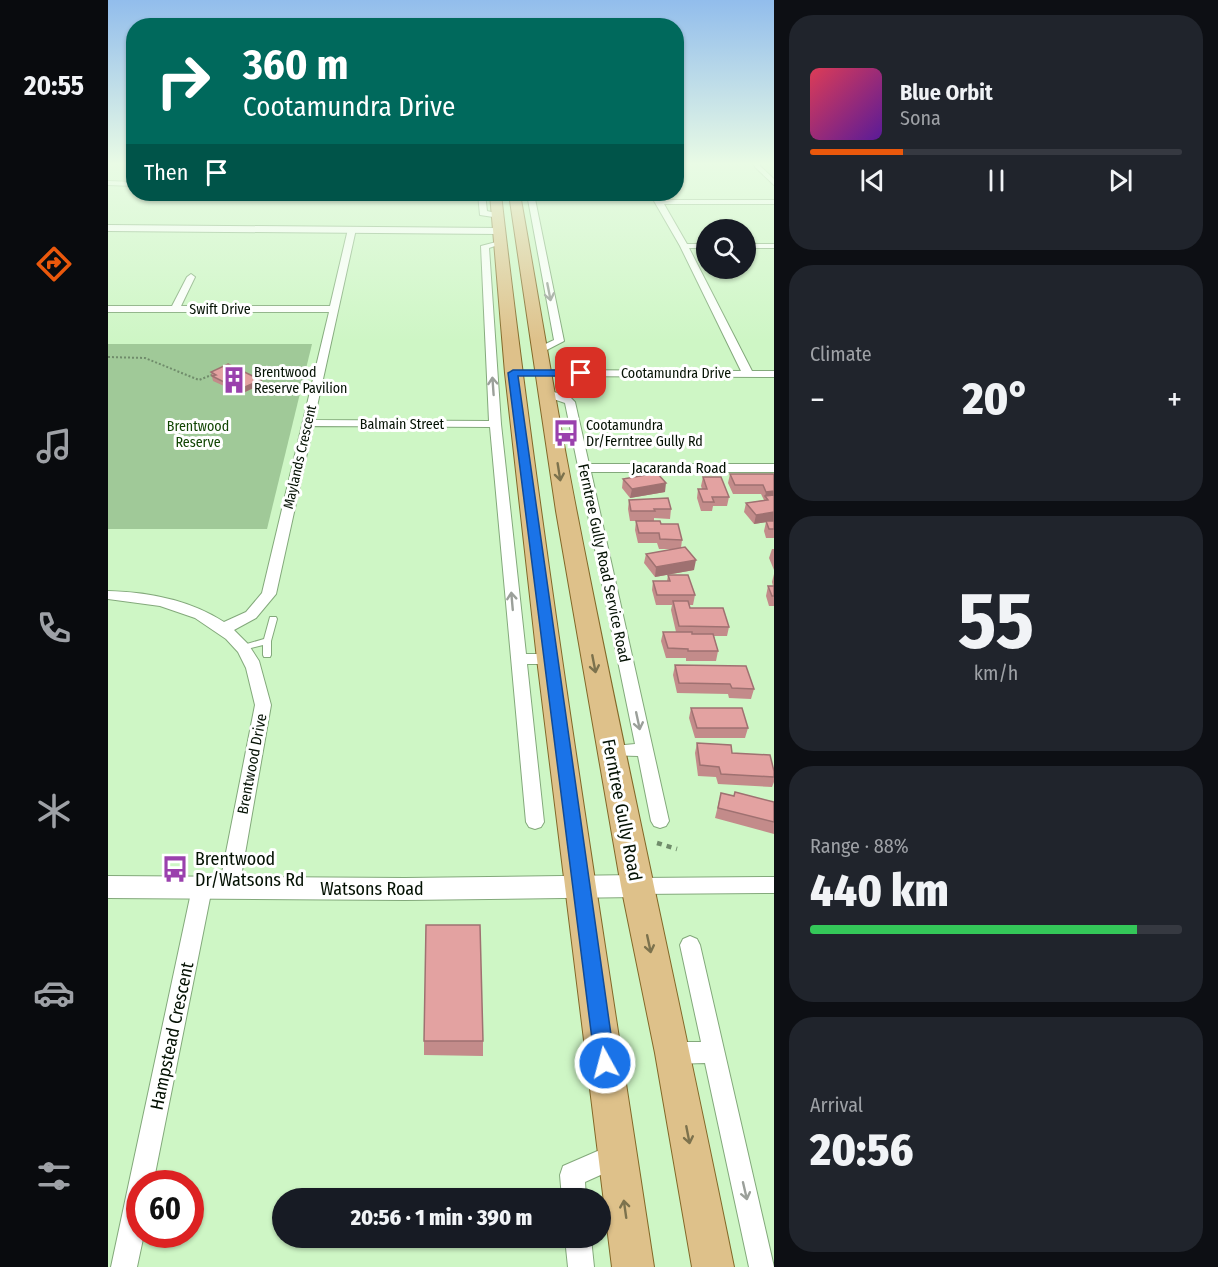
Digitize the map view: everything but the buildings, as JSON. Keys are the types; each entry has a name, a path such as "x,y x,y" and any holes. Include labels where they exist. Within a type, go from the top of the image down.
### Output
{"main road":[{"path":"498,222 513,373 549,658 633,1267"},
{"name":"Ferntree Gully Road","path":"518,222 542,372 610,751 673,1053 713,1267"},
{"path":"499,228 519,229"},
{"path":"513,373 542,372"}],"street":[{"path":"493,222 499,228"},
{"path":"536,222 559,341 542,372"},
{"path":"671,222 748,374"},
{"path":"108,228 499,228"},
{"name":"Maylands Crescent","path":"223,629 251,615 269,594 352,228"},
{"path":"499,228 485,246 495,424 535,822"},
{"path":"684,246 696,246"},
{"path":"756,246 774,246"},
{"path":"524,255 542,255"},
{"path":"176,309 191,277"},
{"name":"Swift Drive","path":"108,309 332,309"},
{"name":"Cootamundra Drive","path":"542,372 774,374"},
{"name":"Ferntree Gully Road Service Road","path":"542,372 570,402 660,821"},
{"name":"Balmain Street","path":"308,423 495,424"},
{"name":"Jacaranda Road","path":"584,468 774,468"},
{"name":"Brentwood Drive","path":"108,595 130,595 183,607 223,629 243,648 260,681 263,705 229,888"},
{"path":"518,659 549,658"},
{"path":"610,751 645,750"},
{"path":"637,886 774,885"},
{"name":"Watsons Road","path":"108,887 405,890 637,886"},
{"name":"Hampstead Crescent","path":"144,1170 202,888"},
{"path":"690,945 762,1267"},
{"path":"673,1053 714,1052"},
{"path":"573,1188 572,1175 617,1155"},
{"path":"124,1267 128,1248"},
{"path":"579,1248 581,1267"}],"lane":[{"path":"267,655 267,641 273,619"},
{"path":"243,648 267,641"}],"path":[{"path":"108,357 145,358 199,380 216,373"},
{"path":"657,843 677,849"}],"green space":[{"name":"Brentwood Reserve","path":"108,344 312,344 267,529 108,529"}],"place":[{"name":"Brentwood Reserve Pavilion","path":"234,380"},
{"name":"Cootamundra Dr/Ferntree Gully Rd","path":"566,433"},
{"name":"Brentwood Dr/Watsons Rd","path":"175,869"}],"route":[{"path":"581,373 513,373 549,658 605,1063"}]}
